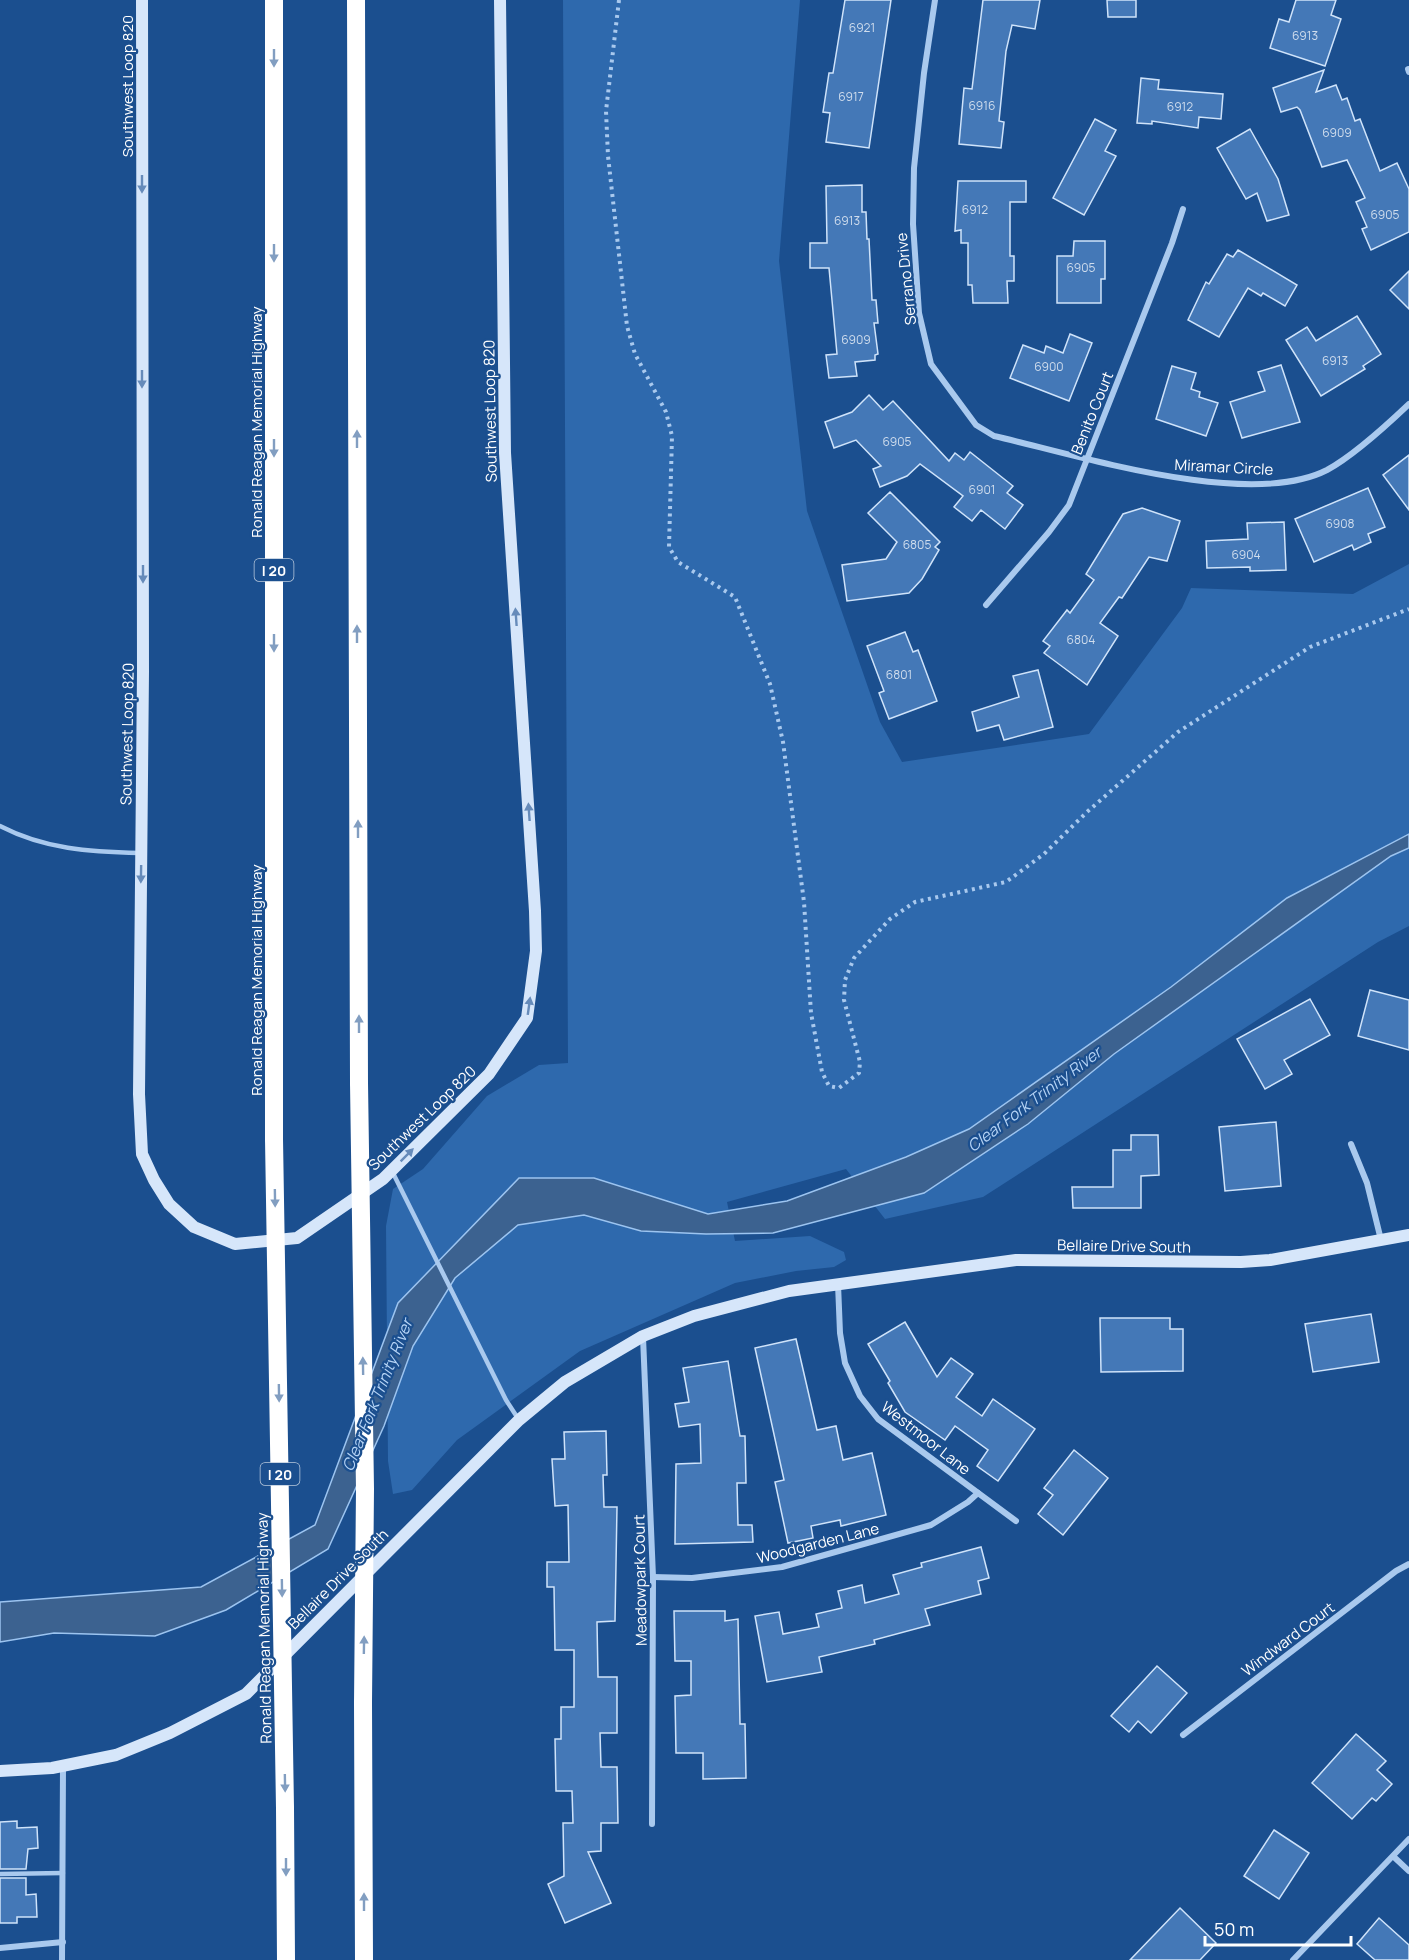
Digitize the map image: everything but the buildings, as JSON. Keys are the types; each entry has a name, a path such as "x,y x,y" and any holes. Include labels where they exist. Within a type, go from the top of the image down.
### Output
{"highway":[{"name":"Ronald Reagan Memorial Highway","path":"274,0 274,1139 286,1960"},
{"path":"356,0 359,1083 365,1490 364,1960"}],"street":[{"name":"Southwest Loop 820","path":"142,0 139,1094 142,1154 153,1180 169,1204 194,1227 235,1245 297,1238 392,1171 489,1074 527,1018 536,951 505,453 500,0"},
{"name":"Serrano Drive","path":"935,0 924,73 914,168 913,224 919,313 931,364 976,425 994,436 1088,458"},
{"name":"Benito Court","path":"986,605 1049,532 1069,505 1172,243 1183,209"},
{"name":"Miramar Circle","path":"1088,458 1181,479 1263,484 1285,482 1327,470 1388,424 1409,404"},
{"path":"1351,1144 1367,1183 1382,1241"},
{"name":"Bellaire Drive South","path":"0,1771 63,1766 116,1755 170,1733 246,1694 519,1420 565,1382 643,1336 693,1316 747,1300 838,1284 1016,1260 1270,1260 1409,1235"},
{"name":"Westmoor Lane","path":"838,1284 840,1333 845,1364 860,1396 878,1419 1016,1521"},
{"name":"Meadowpark Court","path":"643,1336 653,1577 652,1824"},
{"name":"Woodgarden Lane","path":"653,1577 692,1578 782,1567 932,1525 968,1503 978,1493"},
{"name":"Windward Court","path":"1183,1735 1386,1578 1409,1564"},
{"path":"62,1960 63,1766"},
{"path":"1293,1960 1409,1839"},
{"path":"1394,1857 1409,1870"},
{"path":"0,1948 63,1942"}],"lane":[{"path":"0,826 20,836 66,849 141,853"},
{"path":"392,1171 506,1400 519,1420"},
{"path":"0,1874 63,1874"}],"path":[{"path":"619,0 606,111 608,156 627,326 635,354 666,412 672,436 669,547 678,562 735,597 770,684 783,742 804,902 811,1013 822,1072 829,1086 839,1088 859,1073 860,1062 844,1000 844,980 854,958 890,919 915,902 1006,882 1044,854 1087,812 1178,732 1310,647 1409,609"}],"shaded area":[{"path":"563,0 800,0 779,261 807,511 880,722 902,762 1089,734 1182,608 1191,588 1353,594 1409,564 1409,926 1378,942 983,1197 885,1219 846,1169 727,1202 735,1241 810,1236 844,1252 846,1260 834,1267 796,1271 735,1283 580,1351 457,1440 412,1490 393,1494 388,1461 386,1226 393,1189 423,1169 487,1096 539,1065 568,1063"}],"water":[{"name":"Clear Fork Trinity River","path":"1409,834 1409,848 1391,856 1114,1054 1028,1124 924,1193 773,1233 706,1234 641,1231 584,1215 518,1225 455,1278 413,1346 384,1426 328,1549 226,1610 155,1636 54,1633 0,1642 0,1602 201,1587 315,1525 398,1303 519,1178 594,1178 708,1214 787,1201 906,1157 969,1129 1171,987 1287,898"}]}
